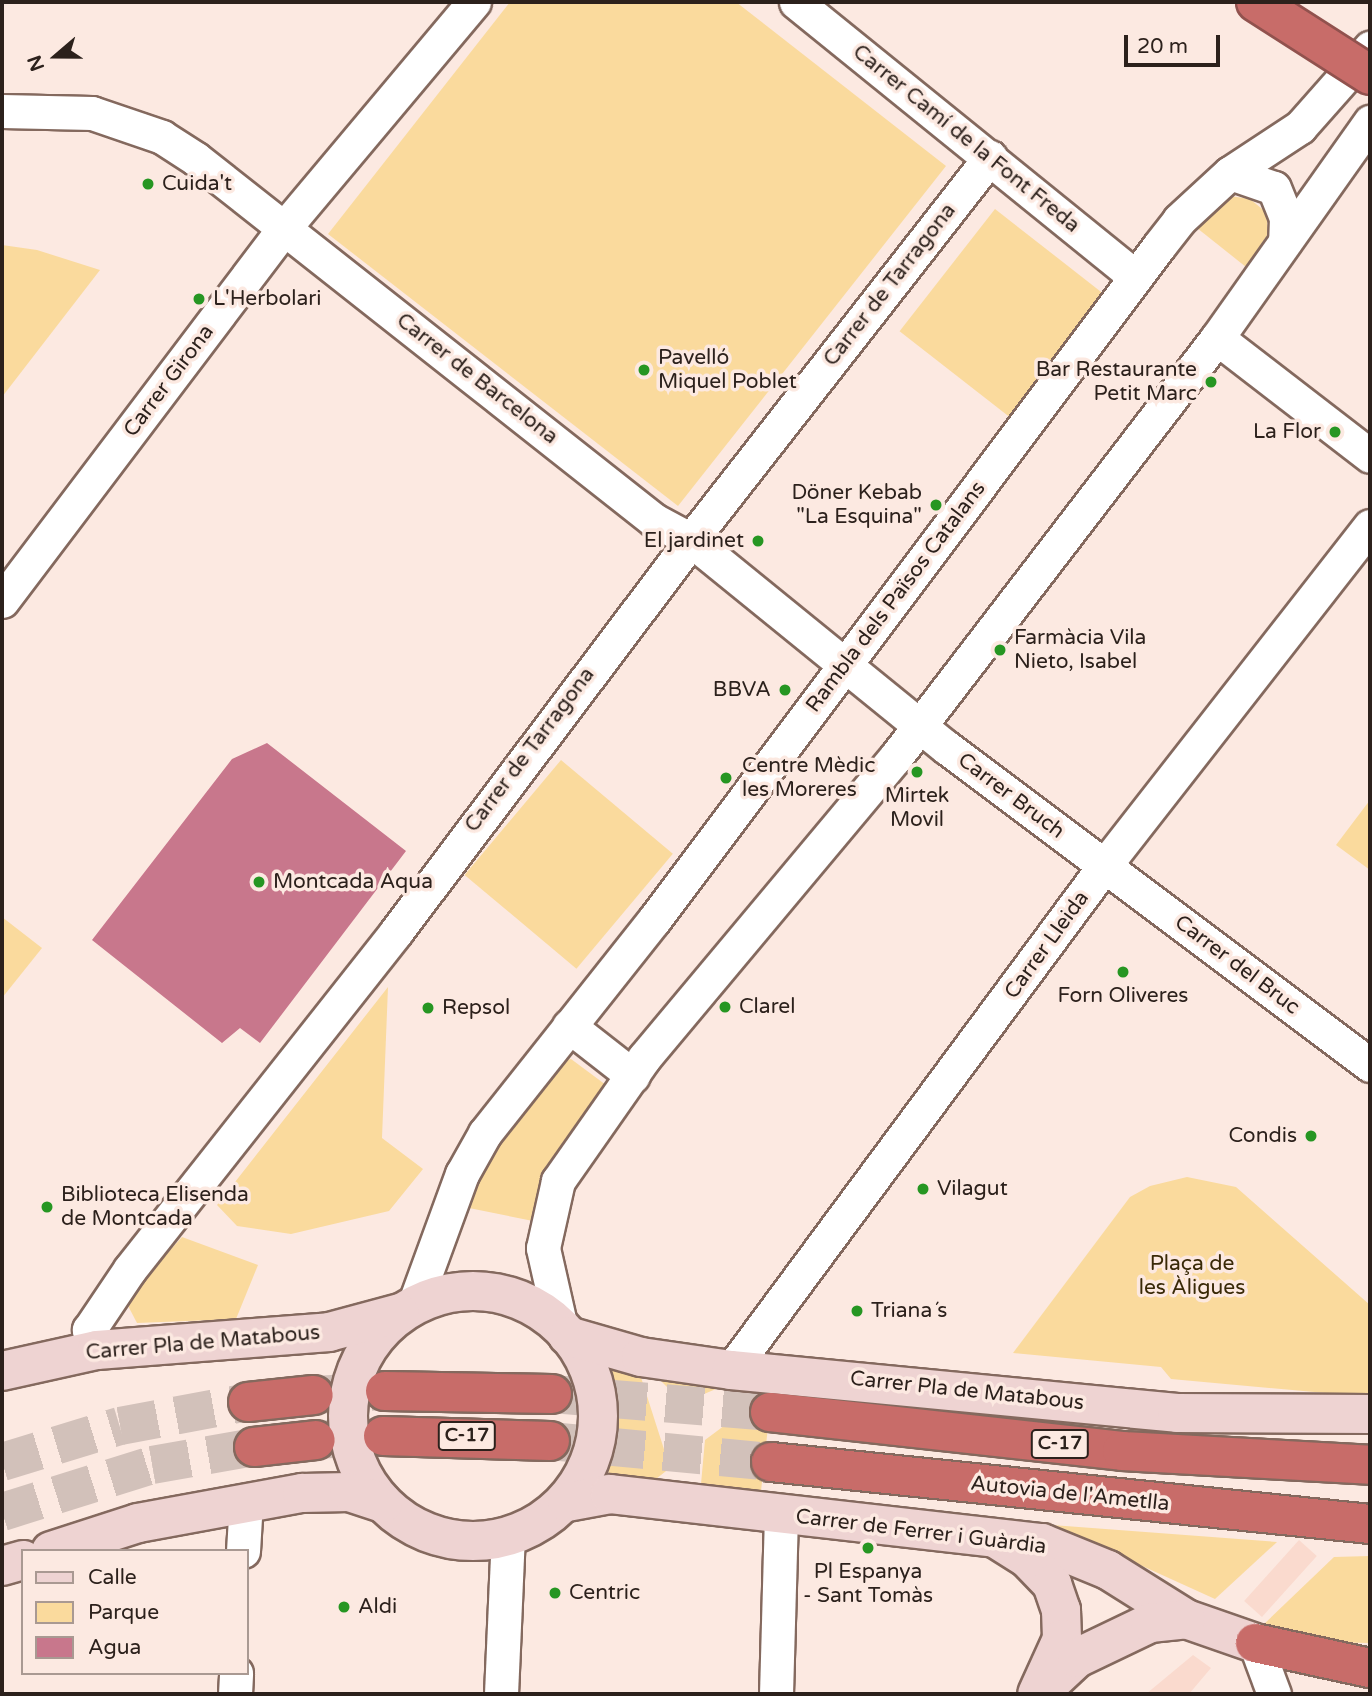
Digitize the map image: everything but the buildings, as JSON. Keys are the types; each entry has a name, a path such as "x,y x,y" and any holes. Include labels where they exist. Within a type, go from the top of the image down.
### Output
{"highway":[{"path":"1256,2 1370,75"},
{"name":"C-17","path":"385,1391 552,1394"},
{"path":"248,1402 314,1395"},
{"name":"C-17","path":"770,1412 1122,1451 1370,1465"},
{"name":"C-17","path":"383,1436 550,1441"},
{"path":"254,1447 316,1440"},
{"name":"Autovia de l'Ametlla","path":"771,1462 1370,1524"},
{"path":"1255,1643 1370,1668"}],"main road":[{"path":"57,1549 138,1523 246,1501 349,1492 383,1503 410,1523 441,1537 463,1541 508,1536 538,1522 567,1502 579,1488 587,1466 597,1414 586,1363 565,1332 538,1308 487,1292 436,1296 408,1308 372,1342 353,1381 348,1402 350,1435 359,1466 383,1503"},
{"name":"Carrer Pla de Matabous","path":"2,1371 97,1350 329,1332 408,1308"},
{"name":"Carrer Pla de Matabous","path":"565,1332 641,1357 731,1370 1177,1413 1370,1414"},
{"name":"Carrer de Ferrer i Guàrdia","path":"567,1502 610,1494 1042,1543 1108,1570 1186,1619 1255,1643"},
{"path":"993,1538 1028,1559 1044,1576 1061,1609 1062,1639 1038,1694"},
{"path":"2,1566 21,1561"},
{"path":"1038,1694 1077,1658 1150,1623 1186,1619"}],"street":[{"name":"Carrer Girona","path":"2,601 285,227 474,2"},
{"name":"Carrer Camí de la Font Freda","path":"796,2 1135,277"},
{"name":"Rambla dels Països Catalans","path":"408,1308 468,1163 485,1133 845,665 1135,277 1179,220 1230,173 1300,127 1370,48"},
{"name":"Carrer de Barcelona","path":"2,111 92,113 162,137 285,227 654,520 691,540 919,726"},
{"path":"565,1332 543,1248 558,1181 633,1076 919,726 1217,338 1370,122"},
{"name":"Carrer de Tarragona","path":"97,1350 89,1330 130,1269 396,932 691,540 990,157"},
{"path":"1230,173 1274,188 1286,217 1285,241"},
{"path":"1217,338 1370,456"},
{"name":"Carrer Lleida","path":"731,1370 1105,865 1370,526"},
{"name":"Carrer Bruch","path":"919,726 1105,865"},
{"name":"Carrer del Bruc","path":"1105,865 1370,1065"},
{"path":"569,1027 633,1076"},
{"path":"243,1549 246,1501"},
{"path":"776,1694 781,1514"},
{"path":"501,1694 508,1536"},
{"path":"1255,1643 1274,1694"},
{"path":"235,1694 236,1675"}],"shaded area":[{"path":"1299,1540 1317,1556 1262,1617 1244,1601"},
{"path":"1193,1655 1211,1668 1189,1694 1146,1694"}],"green space":[{"name":"Pavelló Miquel Poblet","path":"510,2 736,2 946,166 678,506 328,234"},
{"path":"1223,195 1250,199 1267,213 1268,234 1246,267 1197,228"},
{"path":"995,209 1105,295 1010,417 900,331"},
{"path":"2,245 37,250 100,270 2,397"},
{"path":"561,760 673,854 576,969 465,875"},
{"path":"1370,800 1370,870 1336,845"},
{"path":"2,917 42,948 2,998"},
{"path":"388,987 382,1138 423,1169 389,1211 291,1234 237,1226 217,1205"},
{"path":"571,1059 606,1085 533,1221 464,1207 496,1141 560,1062"},
{"name":"Plaça de les Àligues","path":"1187,1177 1236,1187 1370,1305 1370,1397 1171,1379 1161,1367 1013,1353 1130,1197 1150,1186"},
{"path":"182,1237 258,1265 236,1319 137,1323 125,1300"},
{"path":"608,1365 638,1368 670,1468 652,1482 608,1475 615,1436"},
{"path":"654,1374 737,1380 683,1403"},
{"path":"772,1390 761,1491 701,1484 705,1440"},
{"path":"1052,1525 1277,1542 1215,1599"},
{"path":"1370,1556 1370,1643 1323,1642 1262,1626 1334,1557"}],"water":[{"name":"Montcada Aqua","path":"267,743 406,851 260,1043 240,1028 222,1043 92,940 232,759"}],"tunnel":[{"path":"314,1395 385,1391"},
{"path":"552,1394 770,1412"},
{"path":"2,1462 120,1426 248,1402"},
{"path":"316,1440 383,1436"},
{"path":"550,1441 771,1462"},
{"path":"2,1512 152,1465 254,1447"}],"place":[{"name":"Cuida't","path":"148,184"},
{"name":"L'Herbolari","path":"199,299"},
{"name":"Pavelló Miquel Poblet","path":"644,370"},
{"name":"Bar Restaurante Petit Marc","path":"1211,382"},
{"name":"La Flor","path":"1335,432"},
{"name":"Döner Kebab \"La Esquina\"","path":"936,505"},
{"name":"El jardinet","path":"758,541"},
{"name":"Farmàcia Vila Nieto, Isabel","path":"1000,650"},
{"name":"BBVA","path":"785,690"},
{"name":"Mirtek Movil","path":"917,772"},
{"name":"Centre Mèdic les Moreres","path":"726,778"},
{"name":"Montcada Aqua","path":"259,882"},
{"name":"Forn Oliveres","path":"1123,972"},
{"name":"Clarel","path":"725,1007"},
{"name":"Repsol","path":"428,1008"},
{"name":"Condis","path":"1311,1136"},
{"name":"Vilagut","path":"923,1189"},
{"name":"Biblioteca Elisenda de Montcada","path":"47,1207"},
{"name":"Triana´s","path":"857,1311"},
{"name":"Pl Espanya - Sant Tomàs","path":"868,1548"},
{"name":"Centric","path":"555,1593"},
{"name":"Aldi","path":"344,1607"}]}
